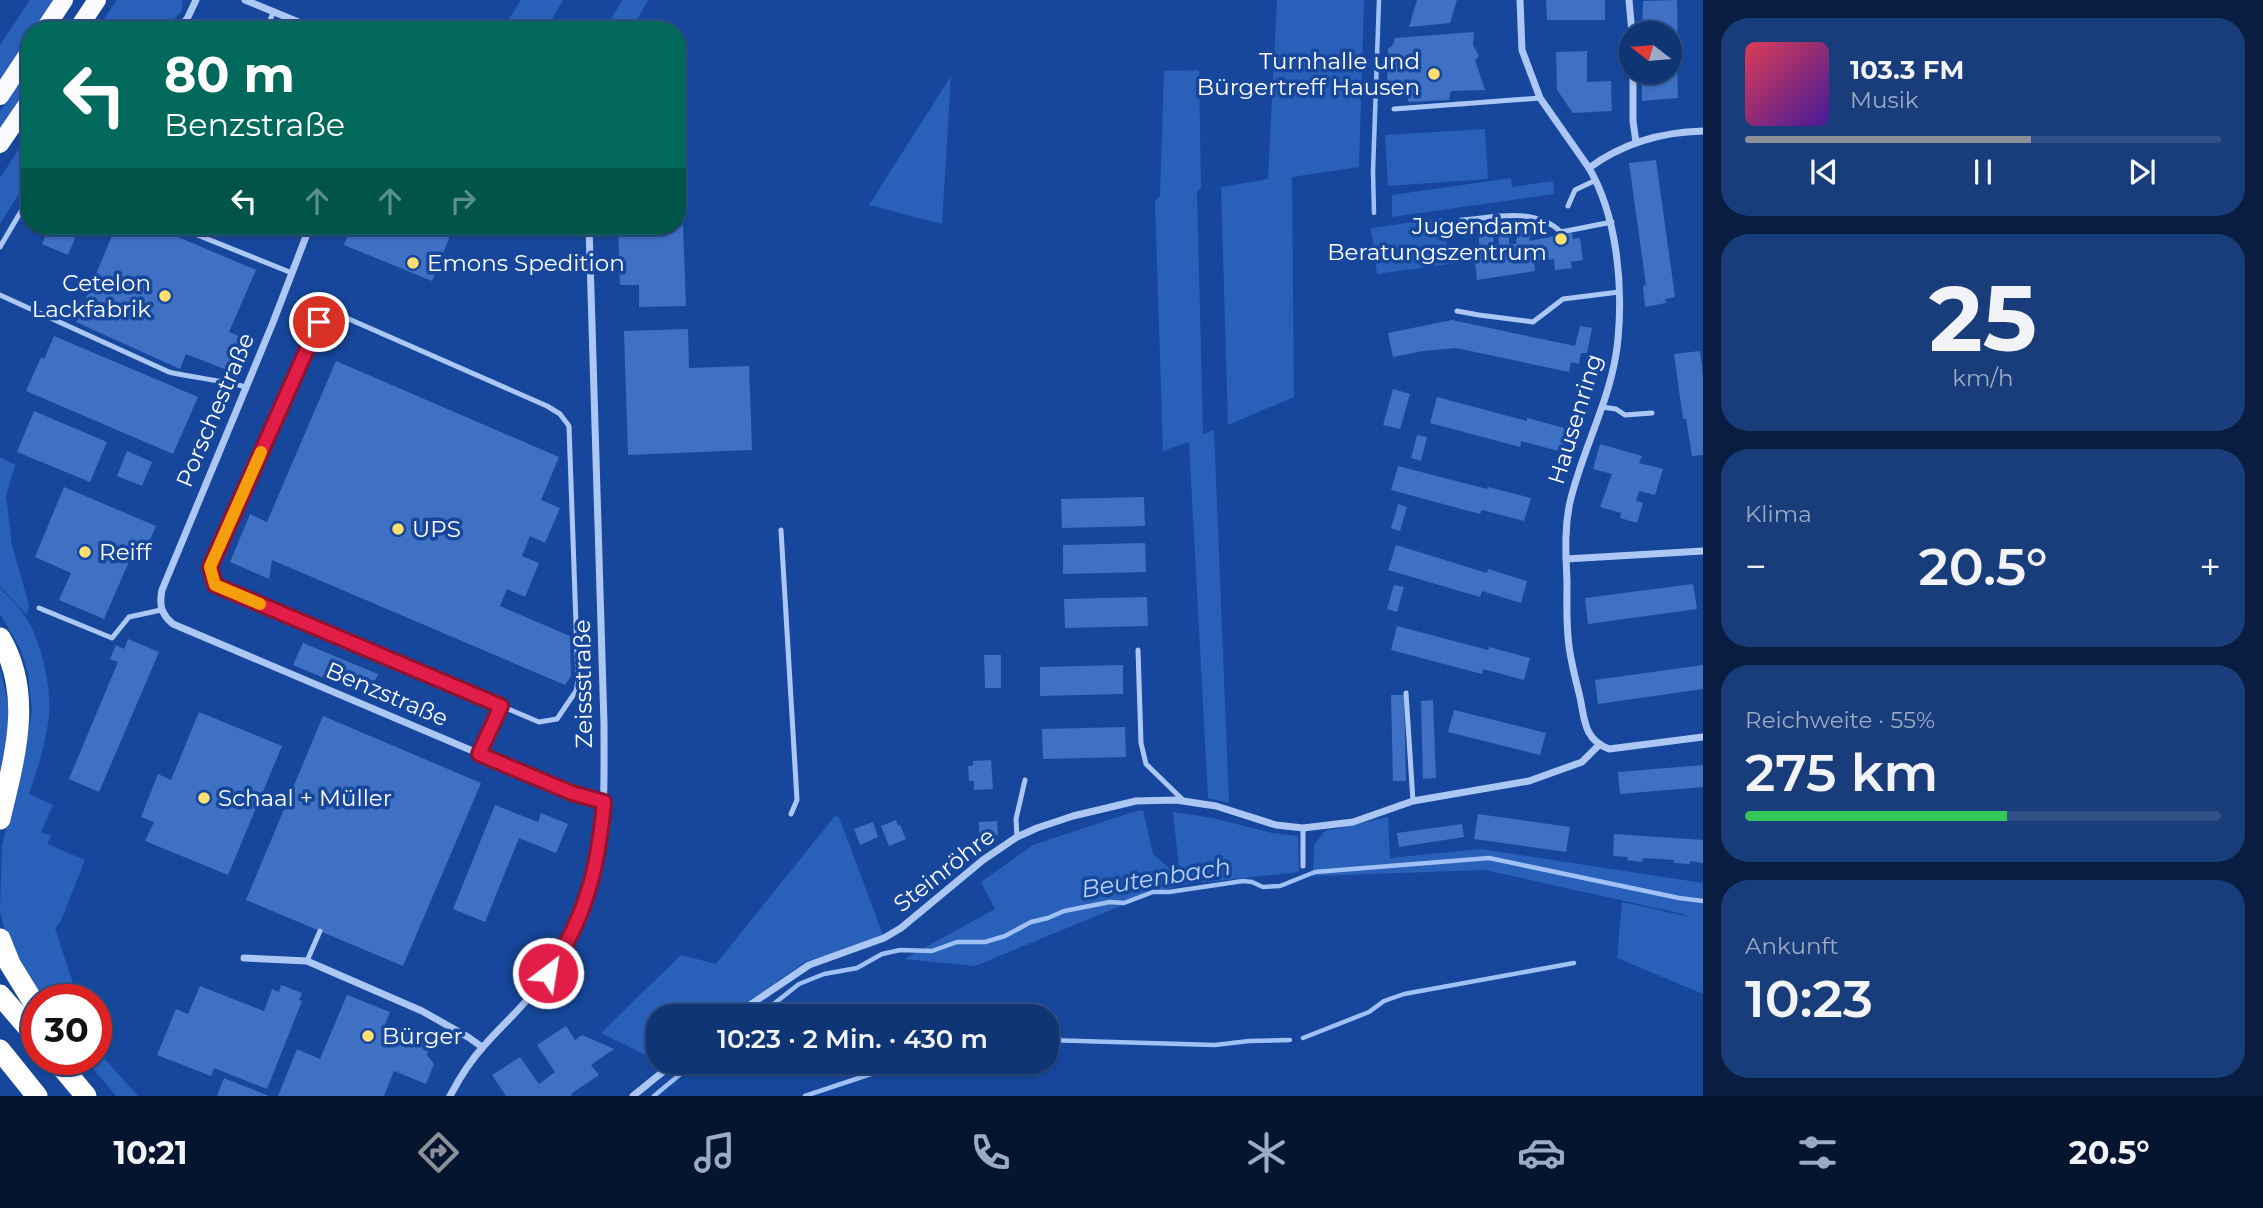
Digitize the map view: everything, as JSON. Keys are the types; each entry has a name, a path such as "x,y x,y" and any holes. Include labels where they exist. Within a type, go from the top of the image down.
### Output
{"highway":[{"path":"0,638 9,654 14,672 20,725 15,759 0,819"},
{"path":"0,939 10,964 22,984"},
{"path":"0,995 21,1019"},
{"path":"0,1050 37,1096"},
{"path":"68,1075 86,1096"}],"main road":[{"path":"50,21 64,0"},
{"path":"87,15 99,12 111,0"},
{"path":"0,96 21,64"},
{"path":"0,144 21,113"}],"street":[{"path":"185,21 196,0"},
{"path":"245,0 297,21"},
{"name":"Hausenring","path":"1520,0 1522,50 1540,98 1596,180 1612,222 1619,292 1618,340 1612,373 1571,501 1566,525 1570,655 1585,724 1598,745"},
{"path":"1629,0 1631,21"},
{"path":"1633,84 1636,142"},
{"path":"1589,168 1608,154 1636,142 1667,134 1703,131"},
{"name":"Porschestraße","path":"161,610 162,590 307,235"},
{"name":"Zeissstraße","path":"450,1096 482,1047 537,989 558,957 590,889 600,850 604,802 589,235"},
{"path":"1566,559 1703,551"},
{"name":"Benzstraße","path":"161,610 173,624 572,793 604,802"},
{"path":"1413,801 1529,781 1582,762 1598,745 1621,749 1703,737"},
{"name":"Steinröhre","path":"751,1004 809,965 884,938 901,928 984,860 1017,837 1104,807 1136,801 1184,801 1216,806 1276,825 1303,828 1353,822 1413,801"},
{"path":"244,958 307,961 422,1011 482,1047"},
{"path":"633,1096 660,1074"}],"lane":[{"path":"269,21 274,11"},
{"path":"1395,109 1540,98"},
{"path":"1568,206 1575,190 1596,180"},
{"path":"0,247 21,211"},
{"path":"1461,220 1529,215 1552,223 1561,232 1612,222"},
{"path":"197,235 292,273"},
{"path":"1457,310 1479,316 1533,322 1563,299 1619,292"},
{"path":"0,295 169,372 246,387"},
{"path":"342,316 547,406 560,414 569,426 578,681 576,691 557,719 547,722 539,722 501,706 215,585 210,567 319,322 342,316"},
{"path":"1602,407 1616,409 1625,415 1652,413"},
{"path":"782,530 797,800 790,814"},
{"path":"39,608 112,638 129,617 161,610"},
{"path":"1138,649 1141,743 1146,764 1184,801"},
{"path":"1406,693 1413,801"},
{"path":"479,754 501,706"},
{"path":"1017,837 1016,820 1025,780"},
{"path":"1303,828 1303,866"},
{"path":"307,961 320,931"}],"shaded area":[{"path":"30,0 53,0 40,21 21,21 21,50 0,82 0,45"},
{"path":"117,0 182,0 182,11 172,21 102,21"},
{"path":"521,0 563,0 551,21 508,21"},
{"path":"622,0 648,0 636,21 610,21"},
{"path":"1277,0 1364,0 1359,167 1292,177 1294,397 1228,425 1221,187 1268,179"},
{"path":"1199,70 1201,189 1197,191 1203,434 1214,430 1229,803 1208,798 1189,442 1163,451 1155,201 1160,196 1164,71"},
{"path":"951,76 942,224 869,205"},
{"path":"21,80 21,98 0,130 0,111"},
{"path":"1485,129 1488,179 1388,186 1385,135"},
{"path":"21,146 21,190 0,224 0,178"},
{"path":"1511,178 1512,187 1553,181 1554,194 1392,217 1392,195"},
{"path":"1443,218 1449,264 1377,274 1371,228"},
{"path":"0,457 15,465 6,496 12,545 29,605 27,615 0,586"},
{"path":"0,588 22,612 33,630 47,680 48,725 29,794 53,805 41,832 51,836 47,844 85,860 60,923 55,928 73,984 30,984 5,932 0,911 2,845 24,759 32,710 28,672 20,648 0,614"},
{"path":"0,669 10,712 0,790"},
{"path":"1143,810 1153,854 1180,878 1173,812 1298,836 1299,872 1188,884 1157,891 975,966 904,959 995,909 981,882 1033,845"},
{"path":"835,816 839,817 884,938 807,961 745,1004 646,1004 646,1055 601,1033 681,955 716,964"},
{"path":"1388,817 1390,858 1481,849 1703,883 1703,994 1617,958 1622,902 1690,917 1683,914 1485,870 1313,876 1314,845 1325,831"},
{"path":"112,1067 138,1096 116,1096 98,1075 112,1075"}],"building":[{"path":"1417,0 1457,0 1450,23 1409,27"},
{"path":"1546,0 1605,0 1605,20 1547,20"},
{"path":"1677,0 1677,21 1642,21 1643,1"},
{"name":"Turnhalle und Bürgertreff Hausen","path":"1474,32 1473,45 1479,56 1475,60 1485,90 1451,91 1449,100 1409,102 1402,89 1387,89 1388,49 1395,38"},
{"path":"1587,51 1587,82 1611,81 1612,111 1573,113 1557,90 1556,52"},
{"path":"1642,84 1678,84 1678,98 1642,101"},
{"path":"1656,160 1675,297 1665,299 1666,303 1645,307 1643,286 1646,285 1629,163"},
{"path":"1518,227 1532,228 1529,241 1572,233 1573,239 1580,238 1583,260 1571,262 1572,268 1555,270 1554,259 1534,262 1535,271 1477,280 1474,252 1480,251 1478,232 1493,230 1494,247 1499,246 1498,235 1509,234 1509,244 1516,244"},
{"path":"46,235 76,235 68,255 42,244"},
{"name":"Cetelon Lackfabrik","path":"112,235 173,235 256,270 229,332 246,339 232,372 186,354 180,369 76,322"},
{"name":"Emons Spedition","path":"348,235 450,235 432,281 344,245"},
{"path":"618,235 683,235 686,306 639,307 639,285 620,285"},
{"path":"1452,320 1575,346 1580,326 1592,328 1587,353 1581,353 1579,364 1571,362 1569,372 1456,348 1393,357 1388,333"},
{"path":"688,329 689,368 749,366 752,450 628,455 624,331"},
{"path":"54,336 198,397 173,454 26,391"},
{"path":"1700,351 1703,377 1703,455 1692,456 1686,419 1683,419 1674,354"},
{"name":"UPS","path":"336,361 559,457 541,500 560,508 545,543 530,536 522,556 539,563 525,597 507,589 500,606 570,636 571,676 565,685 272,560 269,579 230,562 250,514 267,522"},
{"path":"1393,389 1410,394 1400,429 1383,425"},
{"path":"1437,397 1568,429 1562,452 1521,441 1520,447 1430,423"},
{"path":"34,411 107,442 90,482 17,452"},
{"path":"1417,435 1427,437 1421,461 1411,458"},
{"path":"1600,444 1642,456 1639,463 1663,469 1655,495 1639,491 1636,501 1643,503 1637,523 1620,518 1621,513 1600,507 1612,474 1593,469"},
{"path":"127,451 152,462 142,486 117,476"},
{"path":"1398,466 1531,498 1524,521 1482,510 1480,514 1391,490"},
{"name":"Reiff","path":"64,487 156,526 144,554 134,550 104,619 59,600 71,573 35,557"},
{"path":"1144,497 1145,526 1062,528 1061,499"},
{"path":"1398,504 1407,507 1400,531 1391,528"},
{"path":"1145,543 1146,572 1063,574 1063,545"},
{"path":"1396,545 1487,573 1488,569 1527,581 1521,603 1482,591 1480,597 1388,570"},
{"path":"1693,584 1697,609 1588,624 1585,598"},
{"path":"1394,585 1404,587 1397,612 1387,609"},
{"path":"1147,597 1148,626 1065,628 1064,599"},
{"path":"1397,626 1530,658 1524,680 1483,669 1482,674 1391,650"},
{"path":"128,639 159,652 99,792 69,779 118,662 110,659 116,645 124,649"},
{"path":"303,643 378,674 371,690 334,674 331,681 293,665"},
{"path":"984,655 1001,655 1001,688 985,688"},
{"path":"1123,665 1123,694 1040,696 1040,667"},
{"path":"1703,665 1703,689 1598,704 1595,680"},
{"path":"1391,695 1404,695 1406,781 1393,781"},
{"path":"1433,700 1436,778 1423,779 1421,701"},
{"path":"1454,710 1546,733 1540,755 1448,732"},
{"name":"Schaal + Müller","path":"199,712 282,746 228,875 145,841 154,822 141,817 158,774 171,780"},
{"path":"323,716 481,783 403,966 246,900"},
{"path":"1125,727 1126,757 1043,759 1042,729"},
{"path":"991,760 993,789 974,790 974,781 969,781 968,766 973,766 973,761"},
{"path":"1703,765 1703,787 1620,794 1618,772"},
{"path":"495,805 538,822 541,813 568,824 556,853 519,838 485,922 453,909"},
{"path":"1478,814 1570,827 1566,852 1474,839"},
{"path":"896,820 906,839 889,846 881,826"},
{"path":"997,821 998,835 979,836 979,822"},
{"path":"873,822 878,837 860,845 854,829"},
{"path":"1462,824 1464,837 1399,847 1397,833"},
{"path":"1614,834 1703,840 1703,863 1674,863 1674,860 1643,858 1642,862 1613,856"},
{"path":"281,985 302,993 299,1000 302,1001 267,1089 214,1068 211,1076 157,1055 176,1009 188,1014 200,986 264,1011 272,989 279,992"},
{"name":"Bürger","path":"347,995 390,1012 384,1027 430,1045 427,1055 434,1064 426,1084 394,1071 384,1096 278,1096 297,1049 320,1059"},
{"path":"566,1026 575,1040 582,1035 614,1049 591,1065 599,1075 571,1094 572,1096 506,1096 492,1075 520,1057 539,1084 555,1072 537,1045"},
{"path":"224,1078 269,1096 217,1096"}],"waterway":[{"path":"1374,213 1379,0"},
{"name":"Beutenbach","path":"774,1004 799,984 824,974 857,968 882,954 900,950 932,951 957,942 985,942 1064,911 1110,902 1124,903 1153,892 1243,881 1263,887 1280,886 1315,872 1489,858 1703,901"},
{"path":"1303,1038 1369,1012 1384,1001 1404,994 1574,963"},
{"path":"1059,1040 1215,1045 1290,1040"},
{"name":"Beutenbach","path":"654,1096 681,1074"},
{"path":"805,1096 871,1074"}],"slow traffic":[{"path":"260,604 215,585 210,567 261,452"}],"place":[{"name":"Turnhalle und Bürgertreff Hausen","path":"1434,74"},
{"name":"Jugendamt Beratungszentrum","path":"1561,239"},
{"name":"Emons Spedition","path":"413,263"},
{"name":"Cetelon Lackfabrik","path":"165,296"},
{"name":"UPS","path":"398,529"},
{"name":"Reiff","path":"85,552"},
{"name":"Schaal + Müller","path":"204,798"},
{"name":"Bürger","path":"368,1036"}],"route":[{"path":"319,322 210,567 215,585 501,706 479,754 572,793 604,802 600,850 590,889 575,925 548,973"}]}
